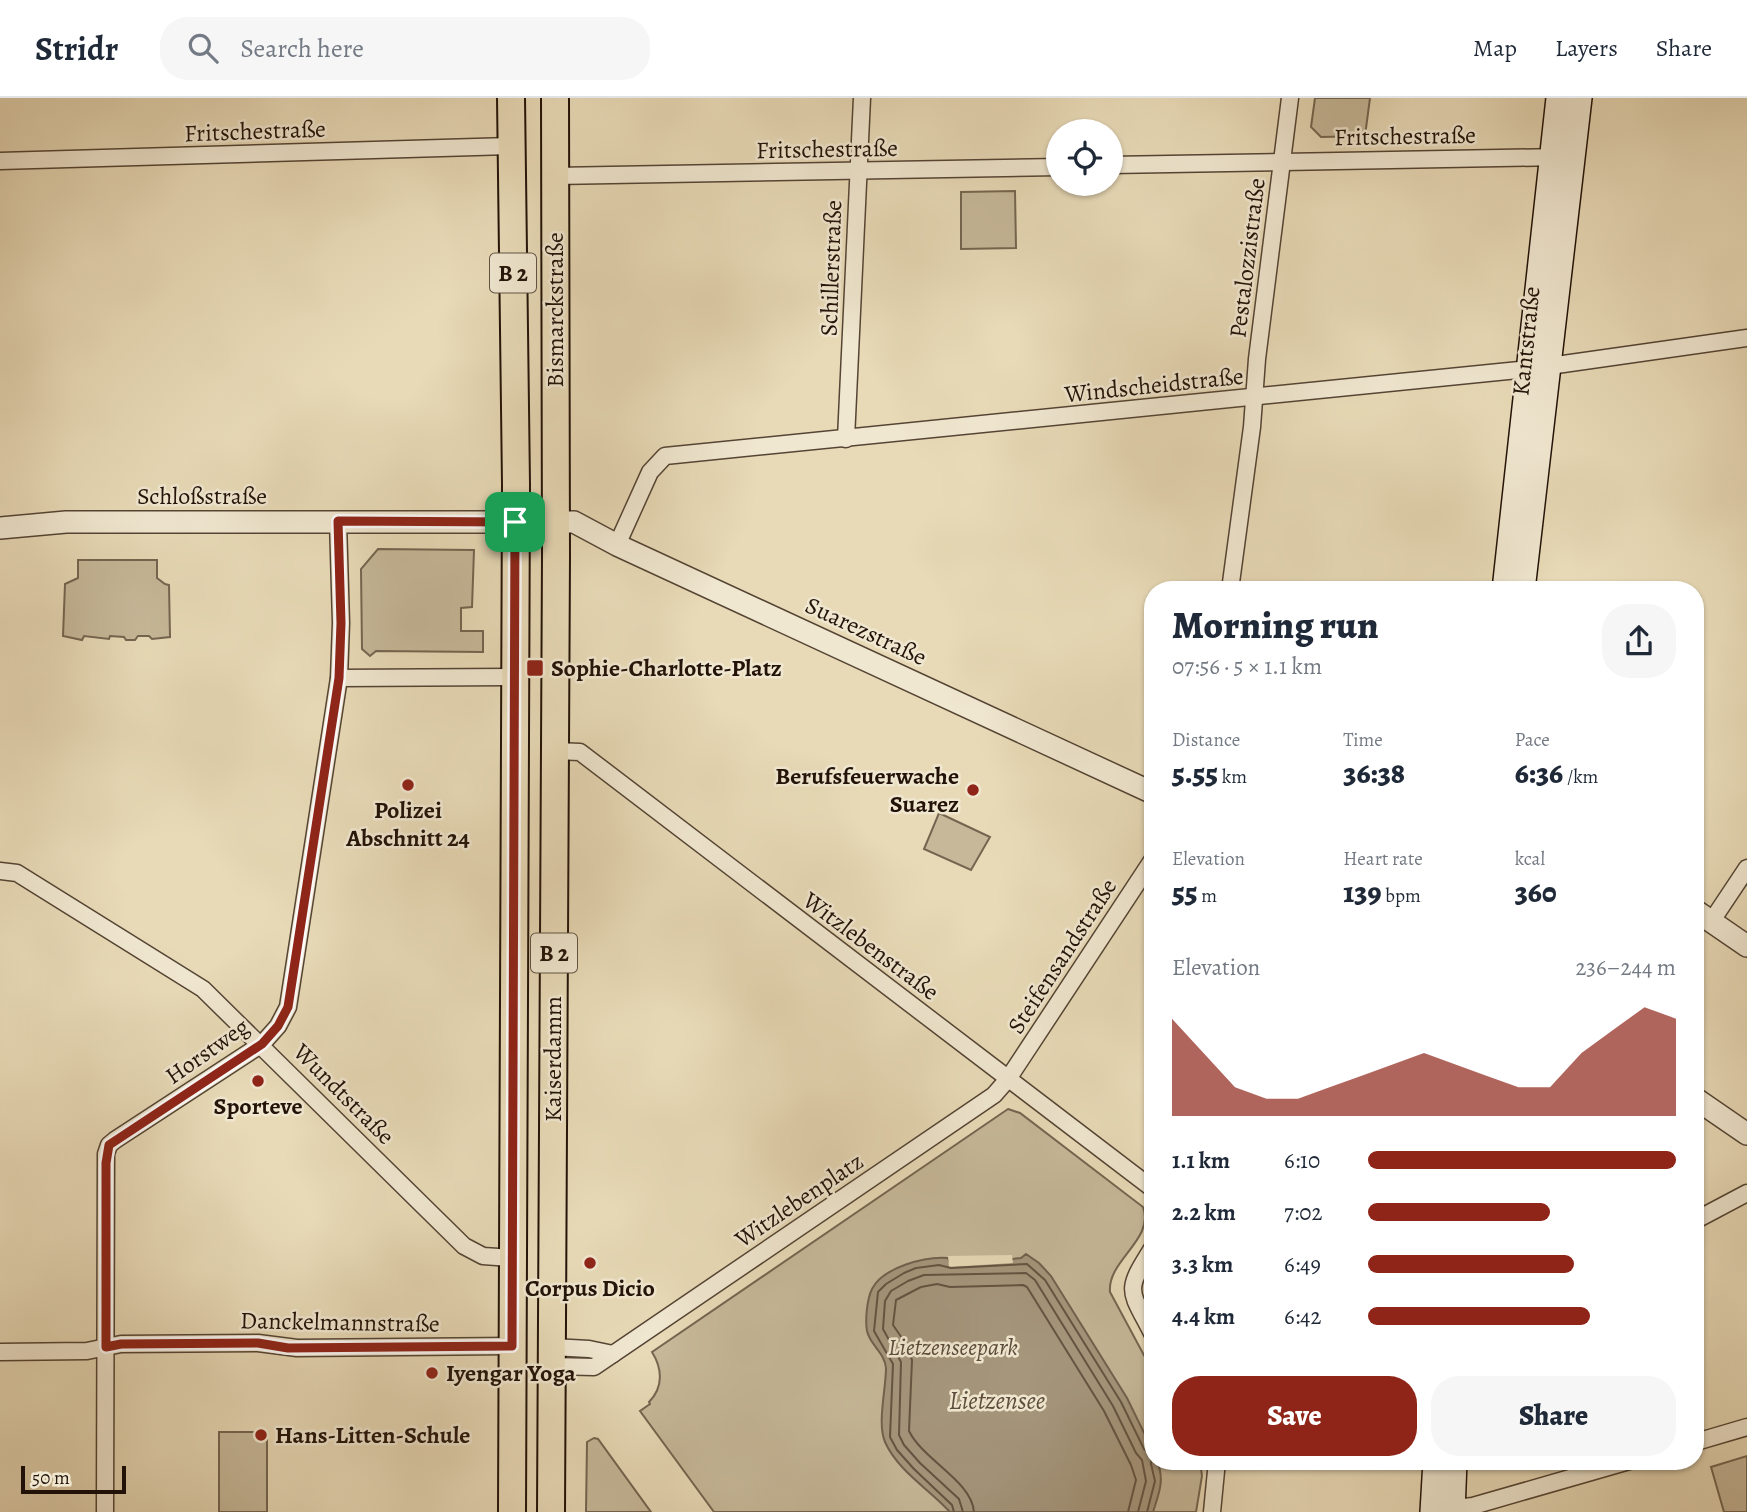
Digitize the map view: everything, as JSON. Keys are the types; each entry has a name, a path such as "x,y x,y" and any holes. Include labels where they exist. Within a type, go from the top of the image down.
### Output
{"main road":[{"name":"Bismarckstraße","path":"510,98 515,522"},
{"name":"Bismarckstraße","path":"555,98 556,522"},
{"name":"Kantstraße","path":"1558,98 1563,157"},
{"name":"Kantstraße","path":"1524,581 1539,368 1563,157 1580,98"},
{"name":"Kantstraße","path":"1505,581 1539,368"},
{"name":"B 2","path":"513,677 515,522"},
{"name":"Kaiserdamm","path":"551,1512 556,522"},
{"name":"Kaiserdamm","path":"512,1512 513,677"},
{"path":"1436,1470 1442,1511"},
{"path":"1442,1511 1453,1470"}],"street":[{"name":"Schillerstraße","path":"846,439 862,98"},
{"name":"Pestalozzistraße","path":"1231,581 1290,98"},
{"name":"Fritschestraße","path":"0,161 511,146"},
{"name":"Fritschestraße","path":"1123,165 1563,157"},
{"name":"Fritschestraße","path":"555,176 1046,167"},
{"name":"Windscheidstraße","path":"617,545 650,472 665,456 1539,368 1747,338"},
{"name":"Schloßstraße","path":"0,512 66,522"},
{"name":"Horstweg","path":"105,1512 106,1163 109,1145 262,1044 284,1016 291,997 339,678 341,623 338,521"},
{"name":"Schloßstraße","path":"0,528 66,522 515,522"},
{"name":"Suarezstraße","path":"515,522 574,522 617,545 1144,789"},
{"path":"339,678 513,677"},
{"name":"Witzlebenstraße","path":"555,751 580,752 1144,1182"},
{"path":"1704,916 1747,868"},
{"name":"Wundtstraße","path":"0,871 17,873 193,980 262,1044 464,1246 483,1256 512,1258"},
{"name":"Steifensandstraße","path":"1008,1079 1144,873"},
{"path":"1704,918 1747,946"},
{"name":"Witzlebenplatz","path":"552,1357 589,1349 613,1354 984,1102 1008,1079"},
{"path":"1704,1104 1747,1134"},
{"path":"1704,1216 1747,1193"},
{"path":"1144,1261 1134,1277 1131,1288 1144,1318"},
{"name":"Danckelmannstraße","path":"0,1352 86,1351 121,1344 245,1343 288,1348 512,1346"},
{"path":"1704,1440 1747,1427"},
{"path":"1212,1512 1216,1470"},
{"path":"1442,1511 1473,1506 1598,1470"}],"green space":[{"path":"1315,98 1370,98 1365,136 1321,137 1311,127"},
{"path":"1015,191 1016,248 961,249 961,192"},
{"path":"378,549 474,550 472,607 461,608 461,631 483,631 483,652 376,651 370,656 362,649 361,569"},
{"path":"78,560 157,560 157,578 169,585 170,637 152,639 149,636 138,636 135,640 126,640 124,637 110,636 109,639 84,636 82,640 63,636 65,584 78,578"},
{"path":"939,813 990,837 971,870 924,849"},
{"name":"Lietzenseepark","path":"1008,1109 1020,1113 1143,1207 1142,1230 1116,1270 1110,1292 1144,1355 1144,1470 1201,1470 1196,1512 714,1512 640,1411 650,1404 659,1384 658,1364 652,1352"},
{"path":"219,1432 267,1432 267,1512 219,1512"},
{"path":"598,1439 651,1512 586,1512 587,1442"},
{"path":"1747,1456 1747,1512 1724,1512 1711,1467"}],"water":[{"name":"Lietzensee","path":"1026,1254 1051,1276 1127,1398 1144,1433 1144,1470 1160,1470 1161,1474 1153,1512 950,1512 906,1471 885,1442 882,1416 886,1368 866,1326 872,1289 885,1275 917,1261 939,1258 948,1258 949,1261 1021,1258"}],"pier":[{"path":"1012,1255 1013,1263 949,1267 948,1256"}],"place":[{"name":"Sophie-Charlotte-Platz","path":"535,668"},
{"name":"Polizei Abschnitt 24","path":"408,785"},
{"name":"Berufsfeuerwache Suarez","path":"973,790"},
{"name":"Sporteve","path":"258,1081"},
{"name":"Corpus Dicio","path":"590,1263"},
{"name":"Iyengar Yoga","path":"432,1373"},
{"name":"Hans-Litten-Schule","path":"261,1435"}],"route":[{"path":"338,521 515,522 512,1346 288,1348 258,1343 121,1344 106,1347 106,1154 109,1145 262,1044 278,1026 291,997 339,678 341,623 338,521"}]}
